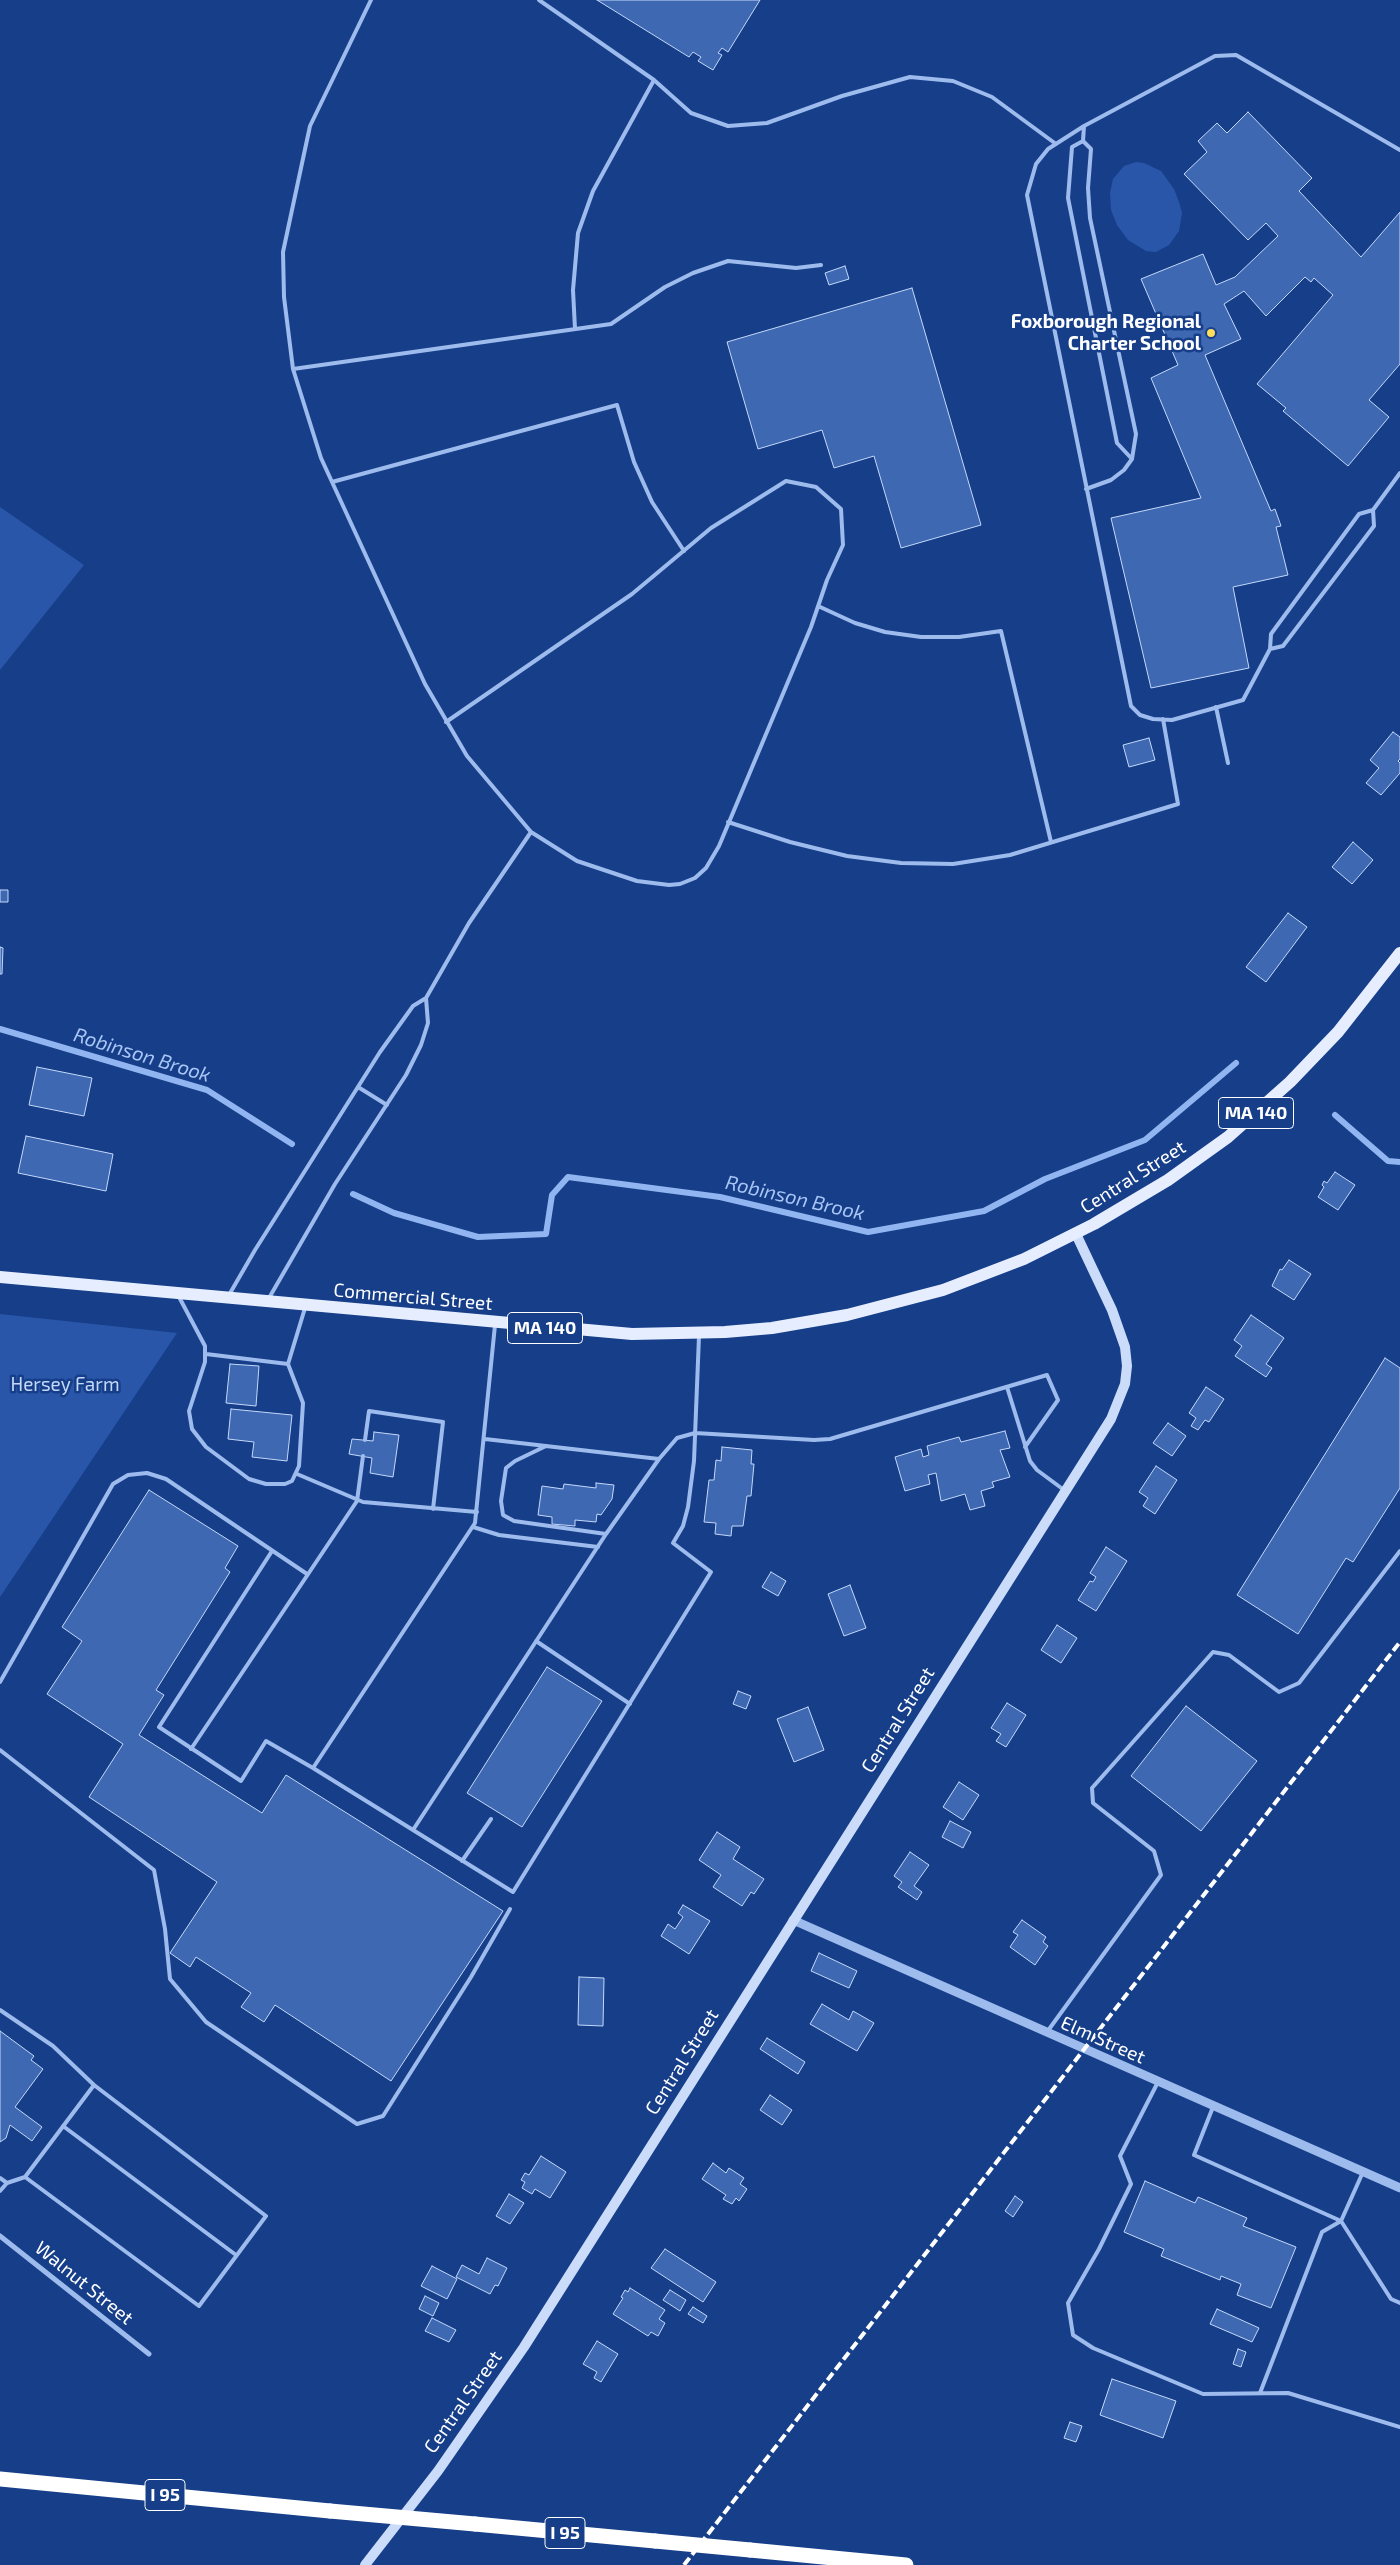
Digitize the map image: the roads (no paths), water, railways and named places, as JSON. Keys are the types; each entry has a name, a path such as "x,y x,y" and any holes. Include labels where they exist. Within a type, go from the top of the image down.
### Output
{"highway":[{"name":"I 95","path":"0,2479 906,2565"}],"main road":[{"name":"Central Street","path":"365,2565 432,2479 494,2392 1113,1414 1122,1392 1126,1375 1125,1347 1119,1328 1076,1234 1124,1208 1183,1170 1260,1110 1329,1042 1400,953"},
{"name":"Commercial Street","path":"0,1277 495,1323 632,1334 699,1334 808,1323 886,1306 980,1276 1076,1234"}],"street":[{"name":"Elm Street","path":"793,1920 1400,2188"},
{"name":"Walnut Street","path":"0,2236 148,2354"}],"lane":[{"path":"371,0 310,126 283,252 284,297 293,369 312,434 332,482 395,622 446,722 478,771 531,832 577,861 637,881 669,885 687,881 706,868 719,846 843,545 841,509 816,487 786,481 711,528 632,594 446,722"},
{"path":"539,0 654,80 690,113 728,126 767,123 842,96 910,77 953,81 992,97 1056,144"},
{"path":"1400,150 1236,55 1214,56 1084,126 1048,149 1036,164 1027,195 1131,706 1140,715 1153,719 1172,720 1243,700 1270,649 1271,634 1359,514 1373,510 1400,473"},
{"path":"575,329 573,290 578,233 593,191 654,80"},
{"path":"1084,126 1083,140 1091,149 1088,188 1090,218 1136,434 1132,459 1112,480 1086,489"},
{"path":"1083,140 1072,147 1068,198 1117,443 1132,459"},
{"path":"293,369 611,324 626,316 665,287 693,273 728,261 796,268 821,265"},
{"path":"332,482 617,406 634,462 652,502 684,551"},
{"path":"1270,649 1284,646 1374,526 1373,510"},
{"path":"818,606 855,623 885,632 921,638 959,637 1001,631 1051,842"},
{"path":"1216,708 1228,762"},
{"path":"728,822 790,842 837,854 901,863 953,864 1010,855 1178,804 1163,720"},
{"path":"227,1298 255,1250 403,1018 413,1006 426,998 469,922 531,832"},
{"path":"267,1302 334,1184 406,1075 421,1045 428,1022 426,998"},
{"path":"358,1087 386,1105"},
{"path":"177,1293 199,1332 206,1354 203,1370 189,1412 196,1437 206,1447 249,1479 257,1482 285,1484 297,1474 304,1410 302,1396 288,1364 306,1305"},
{"path":"313,1768 473,1527 477,1512 485,1439 495,1323"},
{"path":"272,1551 159,1727 240,1781 266,1741 513,1892 711,1572 672,1543 683,1526 688,1507 695,1433 699,1334"},
{"path":"206,1354 288,1364"},
{"path":"413,1830 606,1534 659,1459 677,1438 695,1433 814,1440 830,1438 1046,1375 1058,1400 1025,1447"},
{"path":"1007,1387 1025,1447 1033,1466 1065,1491"},
{"path":"365,1440 369,1411 443,1422 433,1509"},
{"path":"485,1439 659,1459"},
{"path":"546,1446 515,1461 506,1468 501,1501 503,1515 514,1521 606,1534"},
{"path":"191,1749 357,1501 363,1456"},
{"path":"0,1682 113,1484 120,1478 147,1473 166,1479 307,1574"},
{"path":"297,1474 357,1501 477,1512"},
{"path":"473,1527 499,1536 598,1547"},
{"path":"1046,2033 1161,1875 1154,1851 1093,1803 1092,1788 1213,1652 1229,1655 1279,1692 1299,1683 1400,1551"},
{"path":"536,1641 630,1704"},
{"path":"0,1750 154,1870 165,1929 170,1980 206,2022 356,2124 383,2116 471,1977 510,1910"},
{"path":"462,1861 491,1819"},
{"path":"0,2010 53,2046 94,2085 266,2216 199,2306 25,2177"},
{"path":"1158,2082 1120,2156 1130,2184 1099,2249 1068,2303 1074,2335 1093,2348 1203,2394 1288,2393 1400,2427"},
{"path":"0,2191 7,2183 25,2177 94,2085"},
{"path":"1213,2106 1194,2155 1342,2221 1391,2299 1400,2303"},
{"path":"63,2126 236,2255"},
{"path":"1260,2394 1322,2232 1342,2221 1363,2172"},
{"path":"0,2178 7,2183"}],"waterway":[{"name":"Robinson Brook","path":"0,1029 207,1090 292,1144"},
{"name":"Robinson Brook","path":"353,1194 394,1213 478,1237 546,1234 552,1195 568,1177 720,1197 868,1232 984,1211 1045,1179 1145,1140 1236,1063"},
{"name":"Robinson Brook","path":"1335,1115 1388,1161 1400,1162"}],"railway":[{"path":"684,2565 1400,1642"}],"place":[{"name":"Foxborough Regional Charter School","path":"1211,333"}],"park label":[{"name":"Hersey Farm","path":"65,1385"}]}
